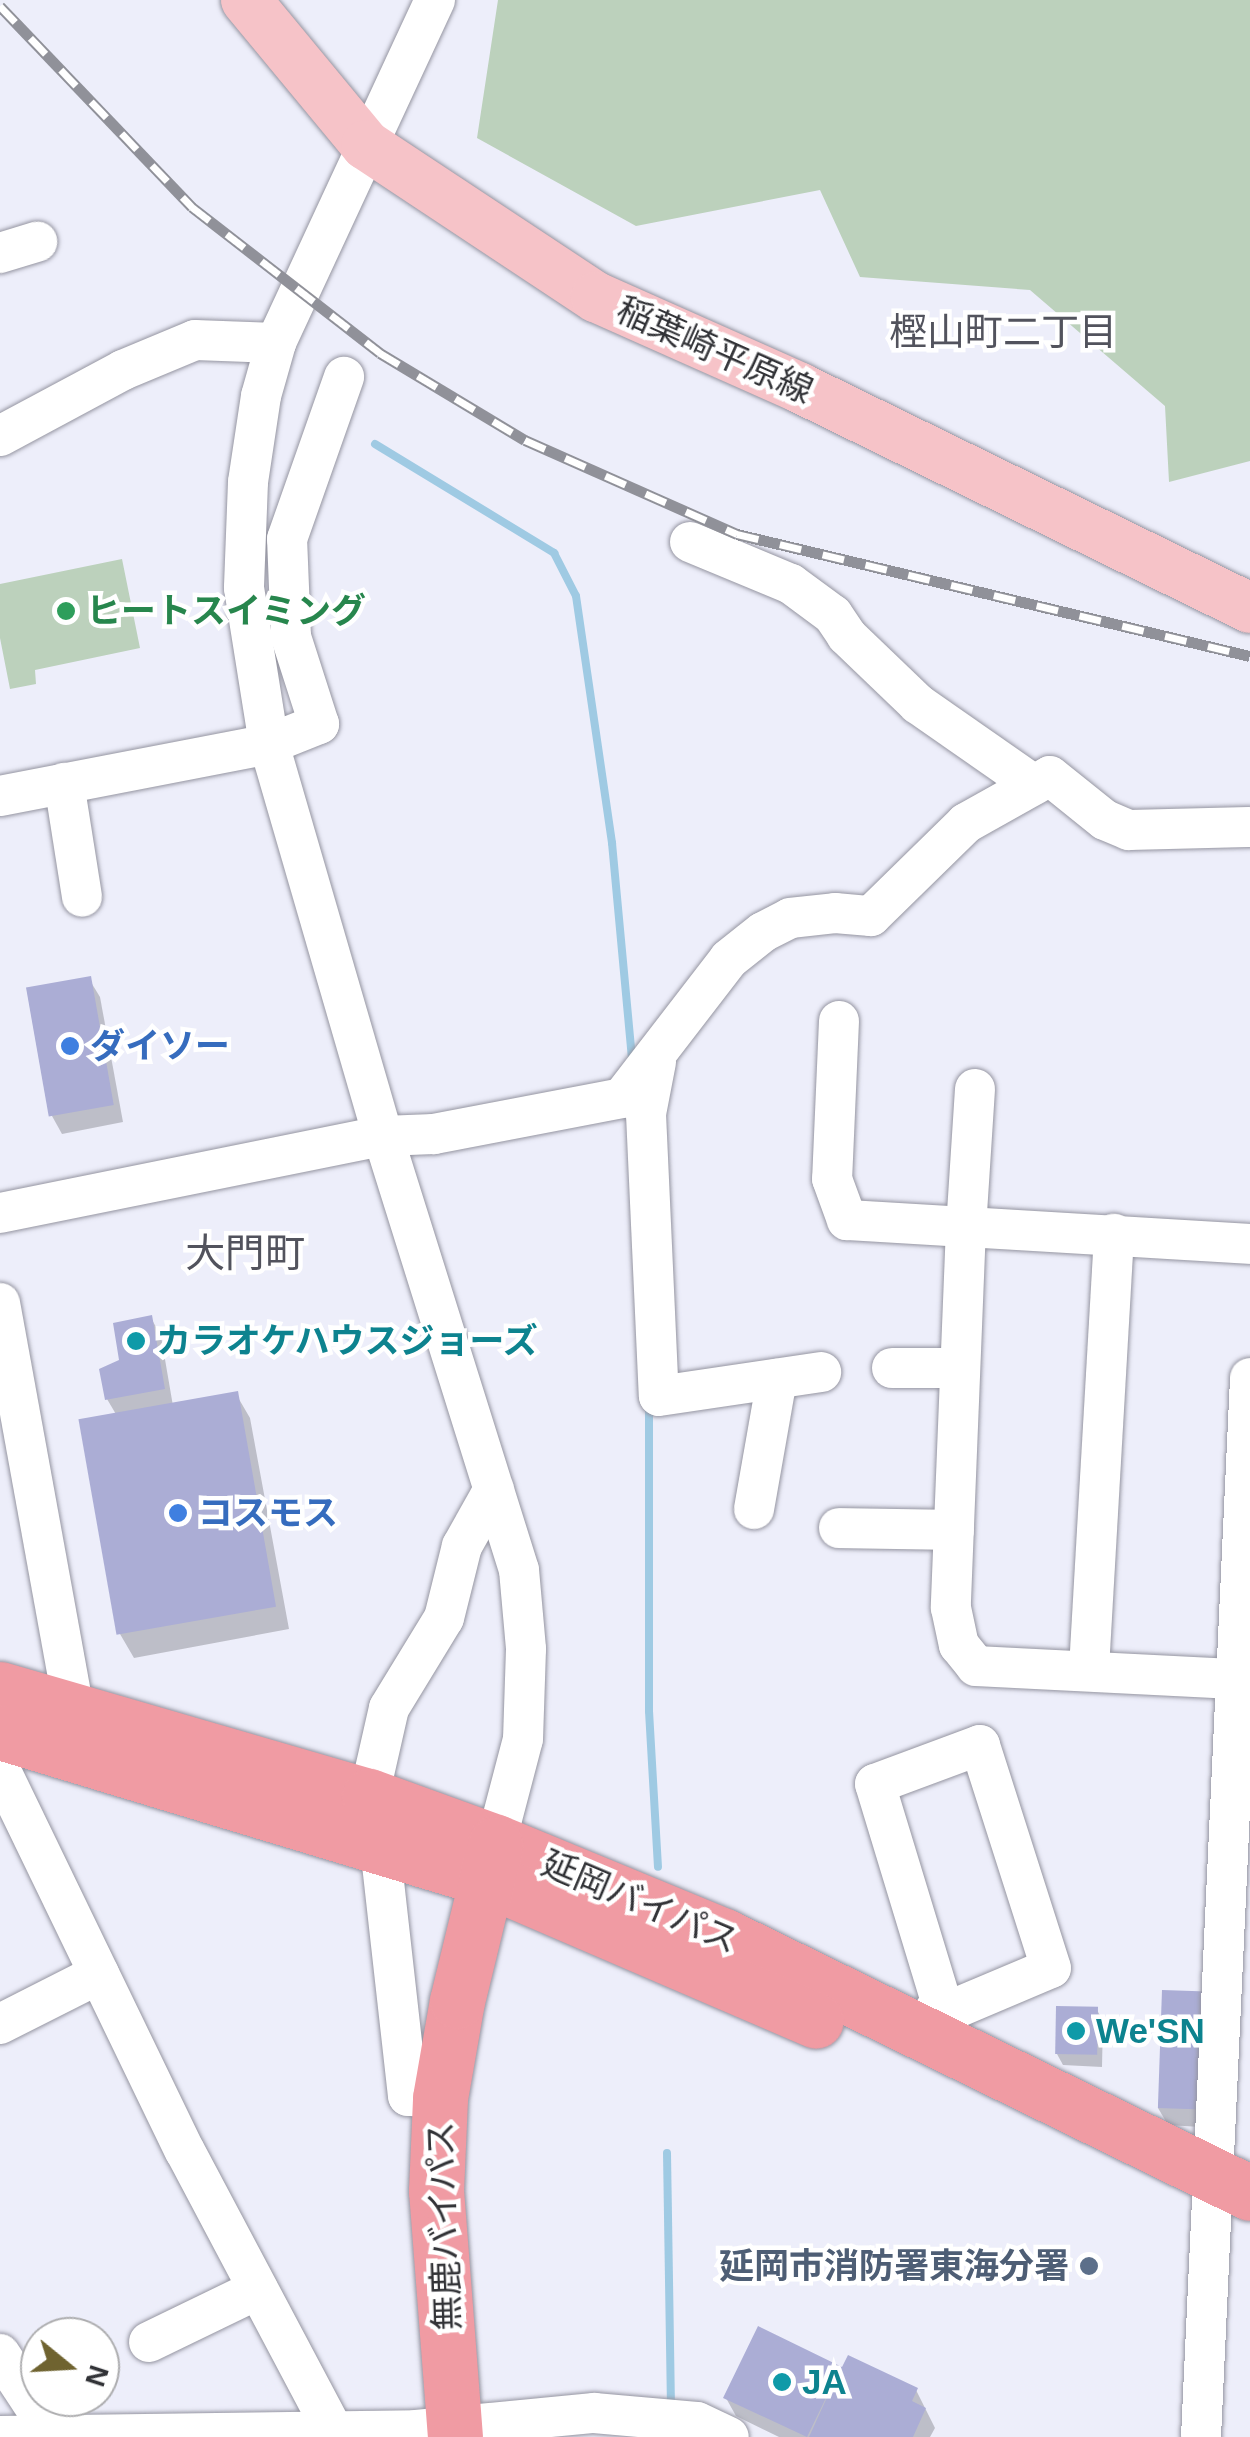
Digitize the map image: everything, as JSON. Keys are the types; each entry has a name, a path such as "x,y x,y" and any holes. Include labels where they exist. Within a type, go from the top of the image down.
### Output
{"highway":[{"name":"延岡バイパス","path":"0,1689 74,1711 374,1821 724,1936 930,2016 1232,2198"},
{"name":"延岡バイパス","path":"0,1732 374,1821"},
{"name":"延岡バイパス","path":"491,1860 774,2002 1232,2198"},
{"name":"無鹿バイパス","path":"435,2432 440,2098 456,2001 491,1860"}],"main road":[{"name":"稲葉崎平原線","path":"246,0 366,145 596,297 800,388 1250,608"}],"street":[{"path":"435,0 276,343 261,396 248,482 244,588 269,744 383,1136 519,1570 526,1649 523,1740 491,1860"},
{"path":"0,436 123,370 195,340 276,343"},
{"path":"0,796 269,744 319,724 291,637 287,539 344,377"},
{"path":"690,542 791,584 833,615 847,636 918,704 1034,785"},
{"path":"0,1213 383,1136 434,1134 622,1098 729,959 762,932 790,918 836,913 871,916 966,823 1050,776 1104,820 1129,830 1250,828"},
{"path":"64,783 82,897"},
{"path":"839,1022 832,1179 846,1220 1250,1244"},
{"path":"653,1057 646,1114 659,1396 821,1372"},
{"path":"976,1089 959,1368 951,1608 960,1645 976,1666 1242,1680"},
{"path":"1089,1669 1114,1234"},
{"path":"0,1302 74,1711"},
{"path":"892,1368 959,1368"},
{"path":"1201,2437 1232,2198 1250,1378"},
{"path":"754,1509 777,1379"},
{"path":"440,2098 408,2096 374,1821 389,1708 444,1618 462,1546 494,1489"},
{"path":"840,1528 954,1530"},
{"path":"980,1745 1051,1968 930,2016 875,1784 980,1745"},
{"path":"0,1769 333,2431"},
{"path":"0,2024 100,1974"},
{"path":"149,2342 258,2288"},
{"path":"0,2354 52,2433"},
{"path":"0,2436 435,2432 594,2414 672,2420 729,2437"}],"green space":[{"path":"498,0 1250,0 1250,461 1169,482 1165,406 1030,290 860,277 820,190 636,226 477,138"},
{"name":"ヒートスイミング","path":"122,559 140,648 35,670 36,684 10,689 0,638 0,584"}],"building":[{"name":"ダイソー","path":"91,976 114,1105 49,1116 26,987"},
{"name":"カラオケハウスジョーズ","path":"152,1315 165,1389 105,1400 99,1369 119,1360 113,1323"},
{"name":"コスモス","path":"238,1391 276,1607 116,1635 78,1419"},
{"path":"1162,1990 1214,1992 1210,2110 1158,2108"},
{"name":"We'SN","path":"1056,2006 1098,2007 1097,2055 1055,2054"},
{"path":"758,2326 842,2367 848,2355 918,2388 912,2401 926,2408 913,2437 809,2437 839,2371 807,2437 723,2398"}],"waterway":[{"path":"375,444 554,553 576,596 612,843 632,1060"},
{"path":"649,1403 649,1711 658,1867"},
{"path":"667,2153 671,2409"}],"railway":[{"path":"0,6 192,207 380,353 525,440 737,534 1250,656"}],"place":[{"name":"ヒートスイミング","path":"66,611"},
{"name":"ダイソー","path":"70,1046"},
{"name":"カラオケハウスジョーズ","path":"136,1341"},
{"name":"コスモス","path":"178,1513"},
{"name":"We'SN","path":"1076,2031"},
{"name":"延岡市消防署東海分署","path":"1089,2266"},
{"name":"JA","path":"782,2382"}],"district":[{"name":"樫山町二丁目","path":"1003,333"},
{"name":"大門町","path":"245,1253"}]}
